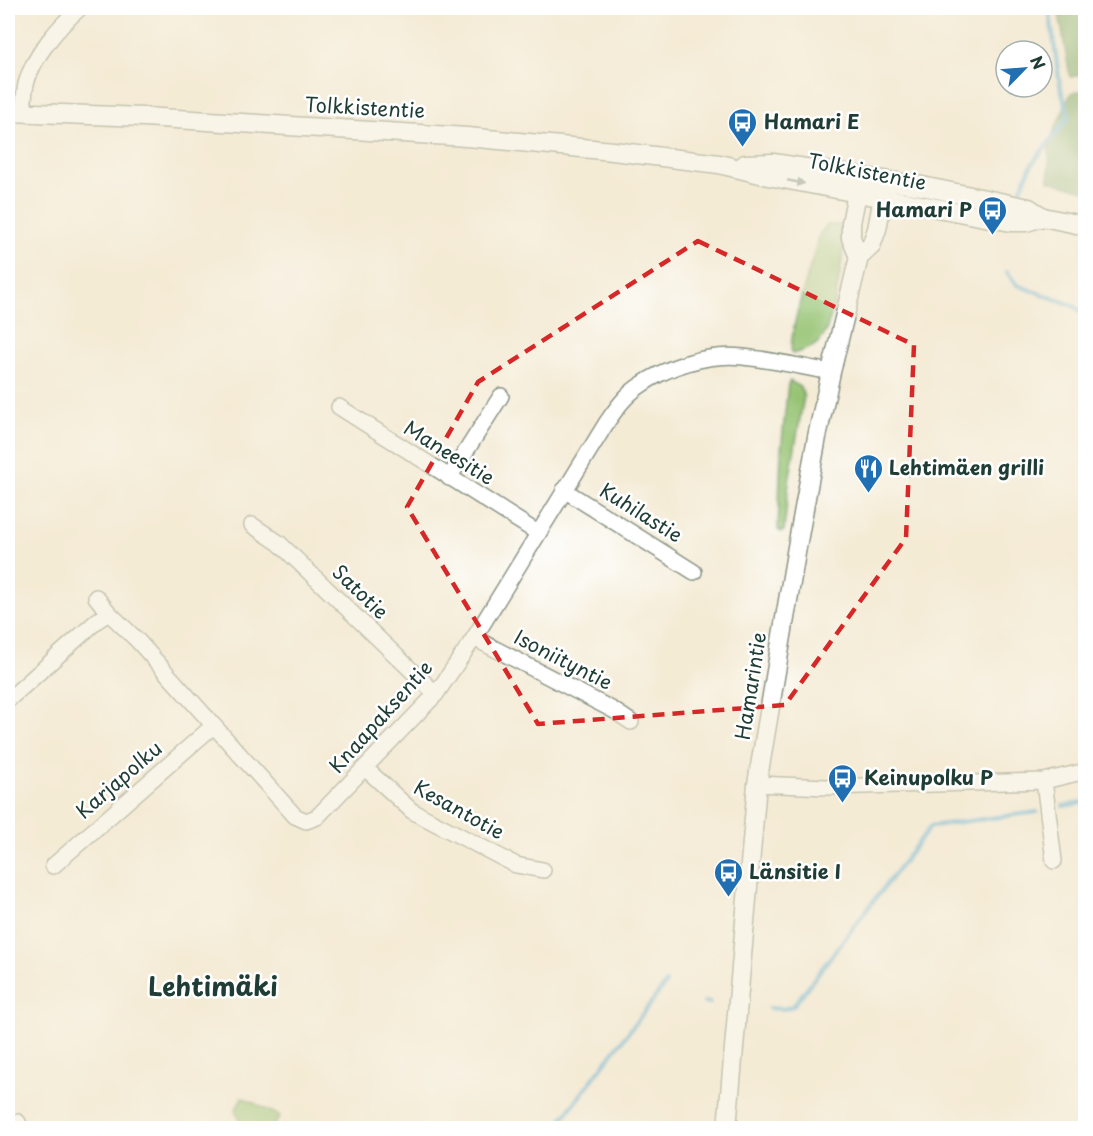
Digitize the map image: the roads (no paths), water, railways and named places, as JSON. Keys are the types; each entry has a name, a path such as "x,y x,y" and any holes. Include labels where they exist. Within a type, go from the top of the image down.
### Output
{"street":[{"path":"15,112 42,51 65,21 80,8"},
{"name":"Tolkkistentie","path":"15,112 144,117 467,137 719,164 773,177 884,189 1011,222 1026,222 1042,217 1086,226"},
{"name":"Hamarintie","path":"858,185 851,223 851,238 859,257"},
{"name":"Hamarintie","path":"727,1128 758,784 797,547 831,372 859,257 871,246 878,230 884,189"},
{"name":"Knaapaksentie","path":"96,597 295,816 306,821 317,817 436,694 474,638 607,422 624,399 637,387 673,369 717,357 742,357 831,372"},
{"path":"449,478 501,396"},
{"name":"Maneesitie","path":"339,407 538,533"},
{"name":"Kuhilastie","path":"564,490 694,572"},
{"name":"Satotie","path":"252,525 279,543 436,694"},
{"path":"8,700 98,620 109,613"},
{"name":"Isoniityntie","path":"474,638 613,710 631,722"},
{"name":"Karjapolku","path":"53,866 213,726"},
{"name":"Kesantotie","path":"366,768 412,811 516,865 543,870"},
{"path":"758,784 827,786 1044,781 1086,771"},
{"path":"1044,781 1054,861"}],"waterway":[{"path":"1021,188 1032,164 1069,117 1060,85 1049,8"},
{"path":"1007,272 1017,285 1074,306 1086,316"},
{"path":"1063,806 1086,802"},
{"path":"769,1008 783,1009 793,1006 931,826 1037,812"},
{"path":"563,1118 666,983"},
{"path":"704,1002 710,1003"}],"place":[{"name":"Hamari E","path":"743,148"},
{"name":"Hamari P","path":"993,236"},
{"name":"Lehtimäen grilli","path":"868,494"},
{"name":"Keinupolku P","path":"843,804"},
{"name":"Länsitie I","path":"728,898"}],"district":[{"name":"Lehtimäki","path":"213,987"}]}
